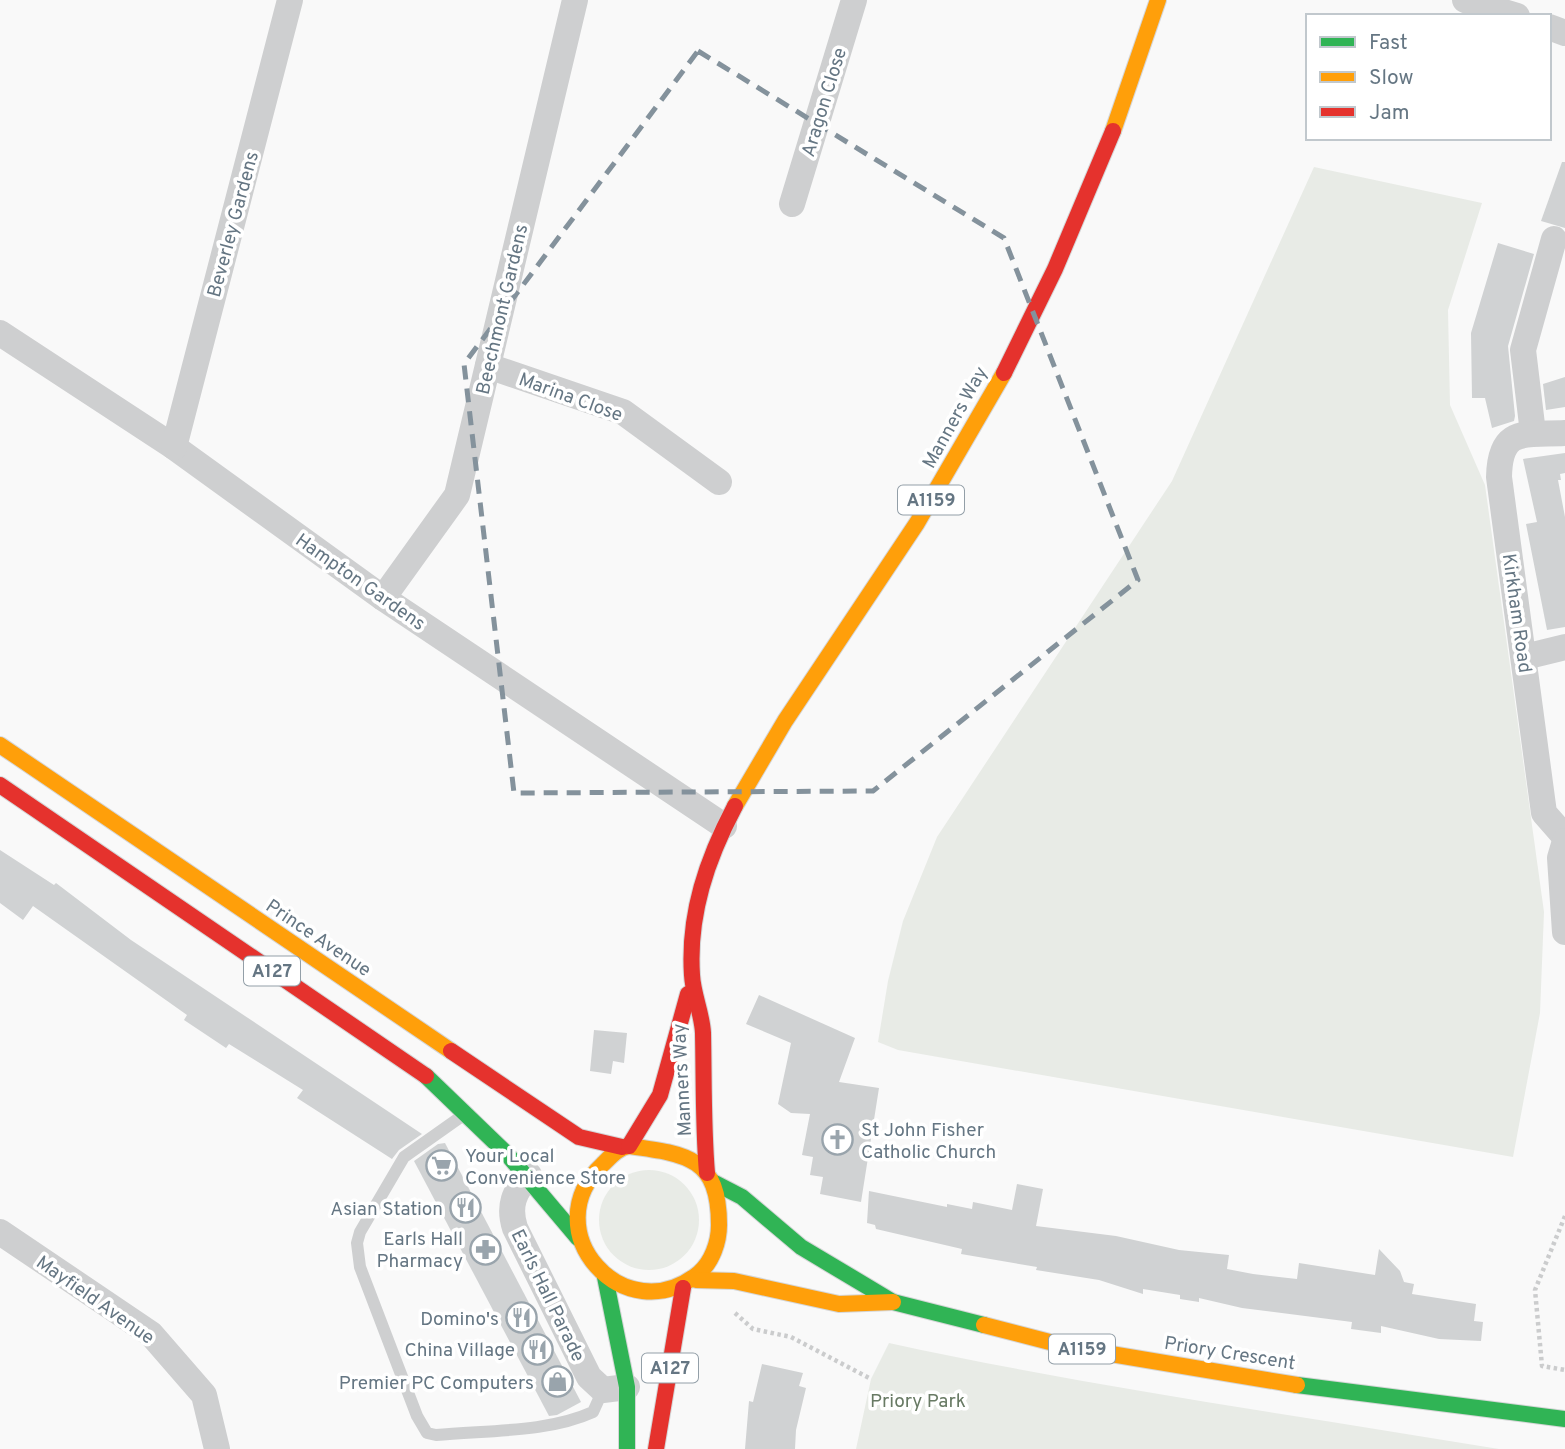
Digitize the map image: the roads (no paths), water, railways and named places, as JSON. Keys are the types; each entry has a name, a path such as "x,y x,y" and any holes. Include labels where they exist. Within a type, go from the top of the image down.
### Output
{"main road":[{"name":"Manners Way","path":"710,1177 702,1103 702,1024 692,985 696,909 707,867 724,827 786,718 917,524 979,419 1087,203 1138,66 1158,0"},
{"name":"Prince Avenue","path":"0,745 564,1128 579,1137 625,1147"},
{"name":"A127","path":"0,785 428,1079 468,1112 529,1175 578,1238"},
{"name":"Manners Way","path":"625,1147 659,1098 674,1045 678,1014 692,985"},
{"path":"625,1147 676,1154 710,1177 718,1191 721,1224 709,1263 690,1284 644,1293 618,1285 605,1277 578,1238 579,1199 586,1183 625,1147"},
{"name":"Priory Crescent","path":"710,1177 742,1197 801,1247 893,1302"},
{"name":"A127","path":"605,1277 615,1389 627,1449"},
{"name":"Priory Crescent","path":"690,1284 734,1281 839,1304 893,1302 1083,1349 1274,1382 1565,1419"},
{"name":"A127","path":"656,1449 690,1284"}],"street":[{"name":"Beverley Gardens","path":"174,447 290,0"},
{"name":"Beechmont Gardens","path":"383,598 457,495 575,0"},
{"name":"Aragon Close","path":"792,204 854,0"},
{"path":"1465,0 1513,14"},
{"path":"1533,433 1523,350 1559,241"},
{"name":"Hampton Gardens","path":"0,333 174,447 383,598 724,827"},
{"name":"Marina Close","path":"488,366 623,412 719,482"},
{"name":"Kirkham Road","path":"1565,433 1533,433 1508,440 1499,461 1544,813 1565,839 1560,858 1565,932"},
{"path":"1525,657 1565,647"},
{"name":"Earls Hall Parade","path":"529,1175 519,1186 510,1206 512,1217 589,1377 615,1389"},
{"name":"Mayfield Avenue","path":"0,1232 151,1334 204,1395 217,1449"}],"lane":[{"path":"468,1112 404,1157 360,1231 357,1243 360,1267 417,1416 427,1433 436,1435 535,1426 577,1420 593,1412 615,1389"}],"place":[{"name":"St John Fisher Catholic Church","path":"838,1140"},
{"name":"Your Local Convenience Store","path":"442,1166"},
{"name":"Asian Station","path":"466,1208"},
{"name":"Earls Hall Pharmacy","path":"486,1249"},
{"name":"Domino's","path":"522,1318"},
{"name":"China Village","path":"538,1349"},
{"name":"Premier PC Computers","path":"557,1382"}],"park label":[{"name":"Priory Park","path":"918,1400"}]}
